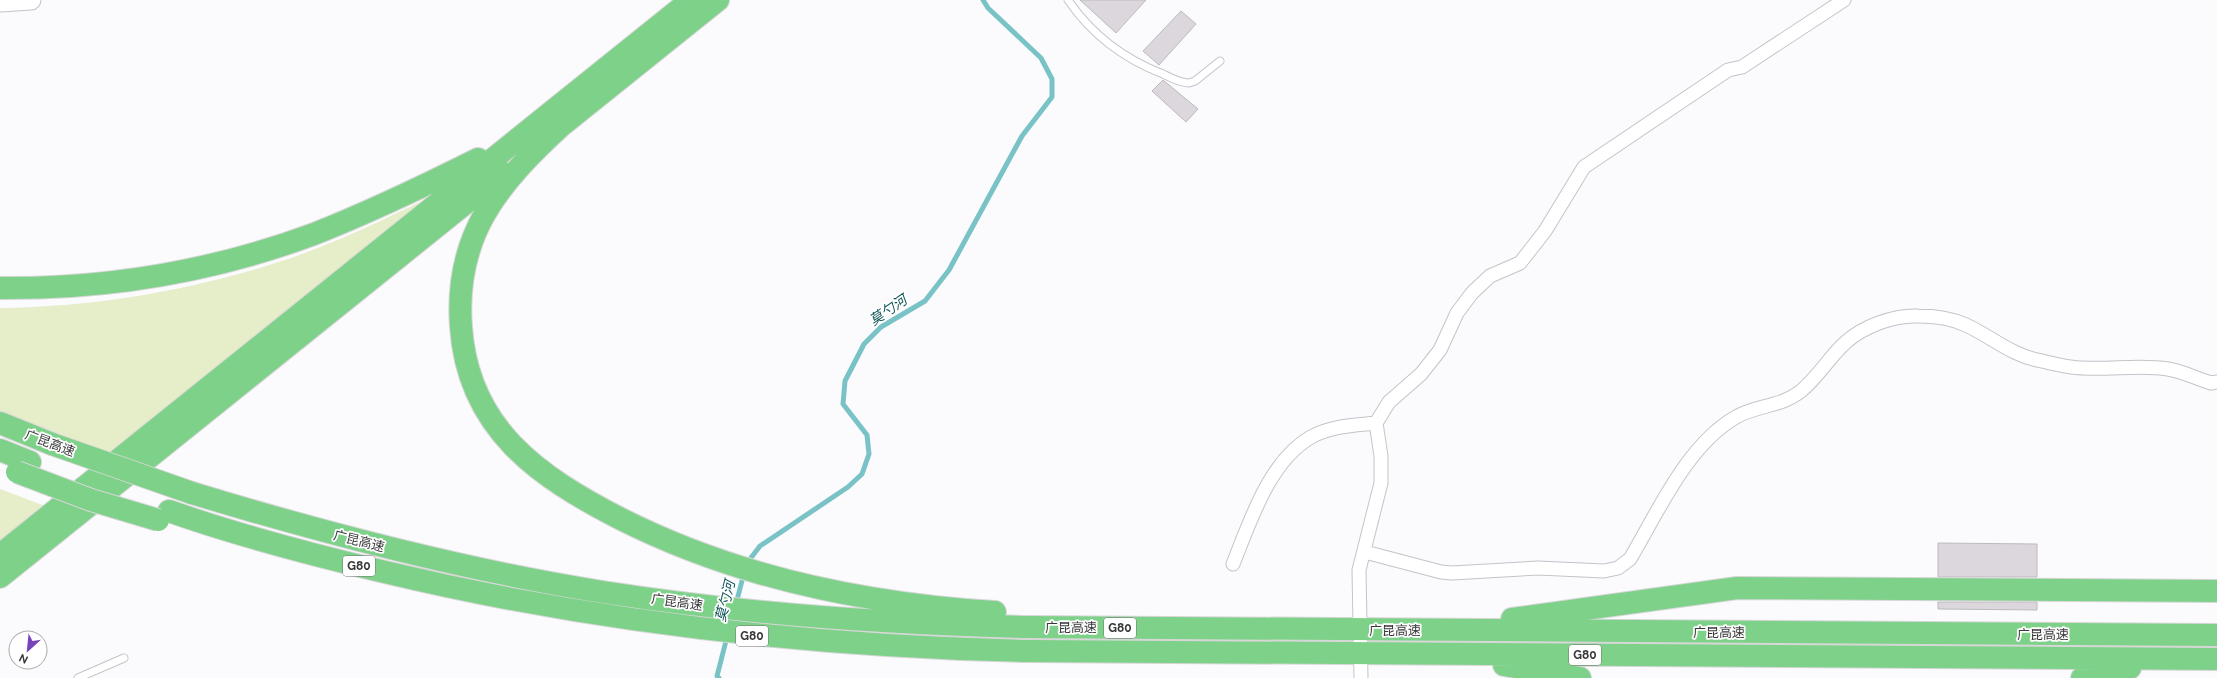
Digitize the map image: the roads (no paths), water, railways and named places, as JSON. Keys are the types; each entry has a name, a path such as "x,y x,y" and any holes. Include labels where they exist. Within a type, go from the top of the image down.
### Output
{"highway":[{"path":"0,577 557,118 690,0"},
{"path":"0,555 557,118 718,0"},
{"path":"0,288 74,286 123,281 192,269 266,250 358,216 446,175 557,118"},
{"path":"557,118 531,154 501,187 478,226 464,269 460,291 461,337 472,381 493,421 506,440 539,471 565,488 620,518 684,547 773,578 953,617"},
{"name":"广昆高速","path":"0,424 52,444 192,493 350,539 433,559 554,583 687,604 772,614 953,617 1286,629 2217,635"},
{"name":"广昆高速","path":"0,450 16,466 90,500 164,516 428,583 551,607 684,628 770,638 856,645 954,650 2217,659"},
{"path":"1438,630 1737,588 2217,591"},
{"path":"1438,654 1580,678"},
{"path":"2082,678 2170,659"}],"main road":[{"path":"0,2 32,0"}],"street":[{"path":"1361,678 1358,582 1380,483 1381,456 1376,423 1388,402 1421,374 1435,356 1457,313 1472,293 1490,276 1520,263 1545,231 1584,167 1728,70 1742,67 1844,0"},
{"path":"1365,552 1441,572 1452,573 1538,568 1604,571 1618,568 1630,559 1683,469 1702,444 1719,429 1738,416 1777,405 1800,392 1821,372 1845,342 1861,330 1892,320 1916,315 1944,317 1966,325 1999,345 2028,359 2082,368 2140,367 2168,369 2211,383 2217,382"},
{"path":"1233,564 1267,486 1289,454 1311,437 1339,427 1376,423"}],"lane":[{"path":"1068,0 1094,32 1125,57 1144,67 1189,83 1195,81 1220,61"},
{"path":"78,678 124,658"}],"waterway":[{"name":"莫勺河","path":"747,563 760,546 848,487 862,474 869,454 867,435 843,404 845,381 864,344 881,327 925,301 949,270 1022,136 1052,97 1052,79 1041,58 988,8 983,0"},
{"name":"莫勺河","path":"736,604 744,573"},
{"name":"莫勺河","path":"719,678 717,676 727,637"}]}
